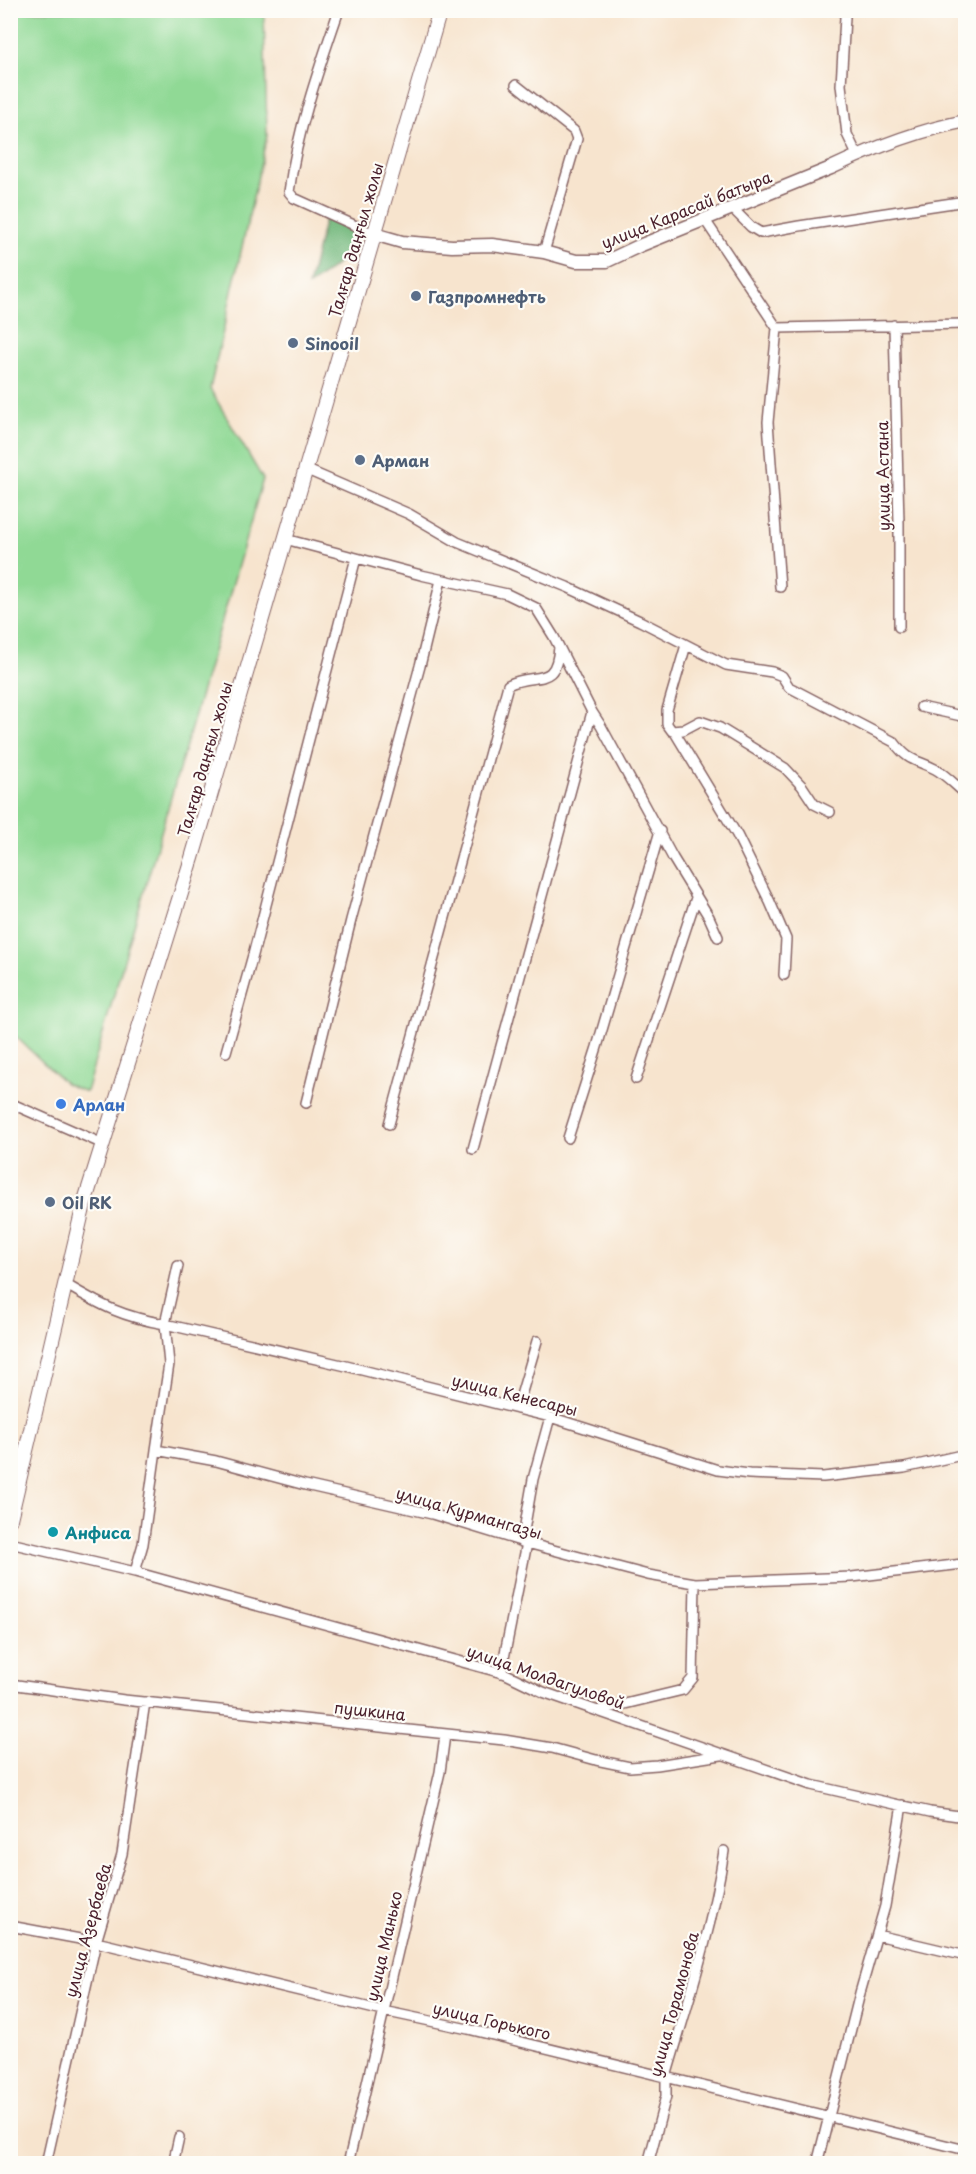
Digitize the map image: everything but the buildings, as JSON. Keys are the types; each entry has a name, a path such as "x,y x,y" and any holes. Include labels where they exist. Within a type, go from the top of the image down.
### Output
{"main road":[{"name":"Талғар даңғыл жолы","path":"10,1519 84,1204 192,858 440,10"}],"street":[{"path":"339,10 313,91 292,170 290,192 294,198 374,234"},
{"path":"845,17 841,85 848,134 857,155"},
{"path":"516,85 574,131 577,138 544,252"},
{"name":"улица Карасай батыра","path":"374,234 402,242 452,246 492,244 544,252 576,261 607,261 831,168 857,155 943,125 966,121"},
{"path":"732,208 751,227 761,233 966,201"},
{"path":"705,220 777,328 768,422 780,587"},
{"path":"777,328 966,324"},
{"name":"улица Астана","path":"894,325 898,627"},
{"path":"306,464 409,514 457,542 567,587 726,665 772,672 782,676 789,687 894,742 903,755 936,769 966,794"},
{"path":"285,539 441,580 507,594 536,608 696,898 709,917 718,937"},
{"path":"226,1052 356,558"},
{"path":"306,1103 351,920 441,580"},
{"path":"686,645 667,710 667,724 674,731 737,835 752,870 770,902 786,939 784,975"},
{"path":"389,1125 508,685 515,681 548,676 555,669 559,647"},
{"path":"921,707 966,717"},
{"path":"474,1149 592,712"},
{"path":"674,731 683,730 700,721 720,728 785,768 802,786 814,804 830,812"},
{"path":"568,1138 660,831"},
{"path":"636,1079 696,898"},
{"path":"10,1103 103,1144"},
{"path":"135,1572 143,1544 169,1364 165,1324 178,1266"},
{"name":"улица Кенесары","path":"65,1284 109,1309 136,1319 342,1365 550,1417 718,1470 749,1474 823,1477 904,1468 966,1454"},
{"path":"517,1409 537,1341"},
{"path":"501,1673 524,1543 532,1479 550,1417"},
{"name":"улица Курмангазы","path":"156,1450 216,1461 305,1485 432,1514 524,1543 648,1575 695,1583 852,1577 963,1564"},
{"name":"улица Молдагуловой","path":"10,1543 135,1572 501,1673 543,1692 811,1785 902,1806 966,1817"},
{"path":"599,1711 683,1690 693,1678 695,1583"},
{"name":"пушкина","path":"10,1684 145,1702 504,1740 552,1748 596,1761 630,1767 724,1755"},
{"name":"улица Азербаева","path":"46,2163 96,1942 122,1854 145,1702"},
{"name":"улица Манько","path":"348,2163 440,1772 445,1735"},
{"path":"817,2163 885,1906 902,1806"},
{"name":"улица Торамонова","path":"648,2163 666,2096 666,2077 704,1950 724,1851"},
{"name":"улица Горького","path":"10,1926 96,1942 383,2011 468,2029 966,2150"},
{"path":"877,1935 966,1956"},
{"path":"173,2163 179,2137"}],"green space":[{"path":"10,11 264,11 267,136 210,389 263,479 86,1092 66,1084 11,1032 10,459 15,456 10,455"},
{"path":"325,218 360,233 345,257 308,286"}],"place":[{"name":"Газпромнефть","path":"416,296"},
{"name":"Sinooil","path":"293,343"},
{"name":"Арман","path":"360,460"},
{"name":"Арлан","path":"61,1104"},
{"name":"Oil RK","path":"50,1202"},
{"name":"Анфиса","path":"53,1532"}]}
